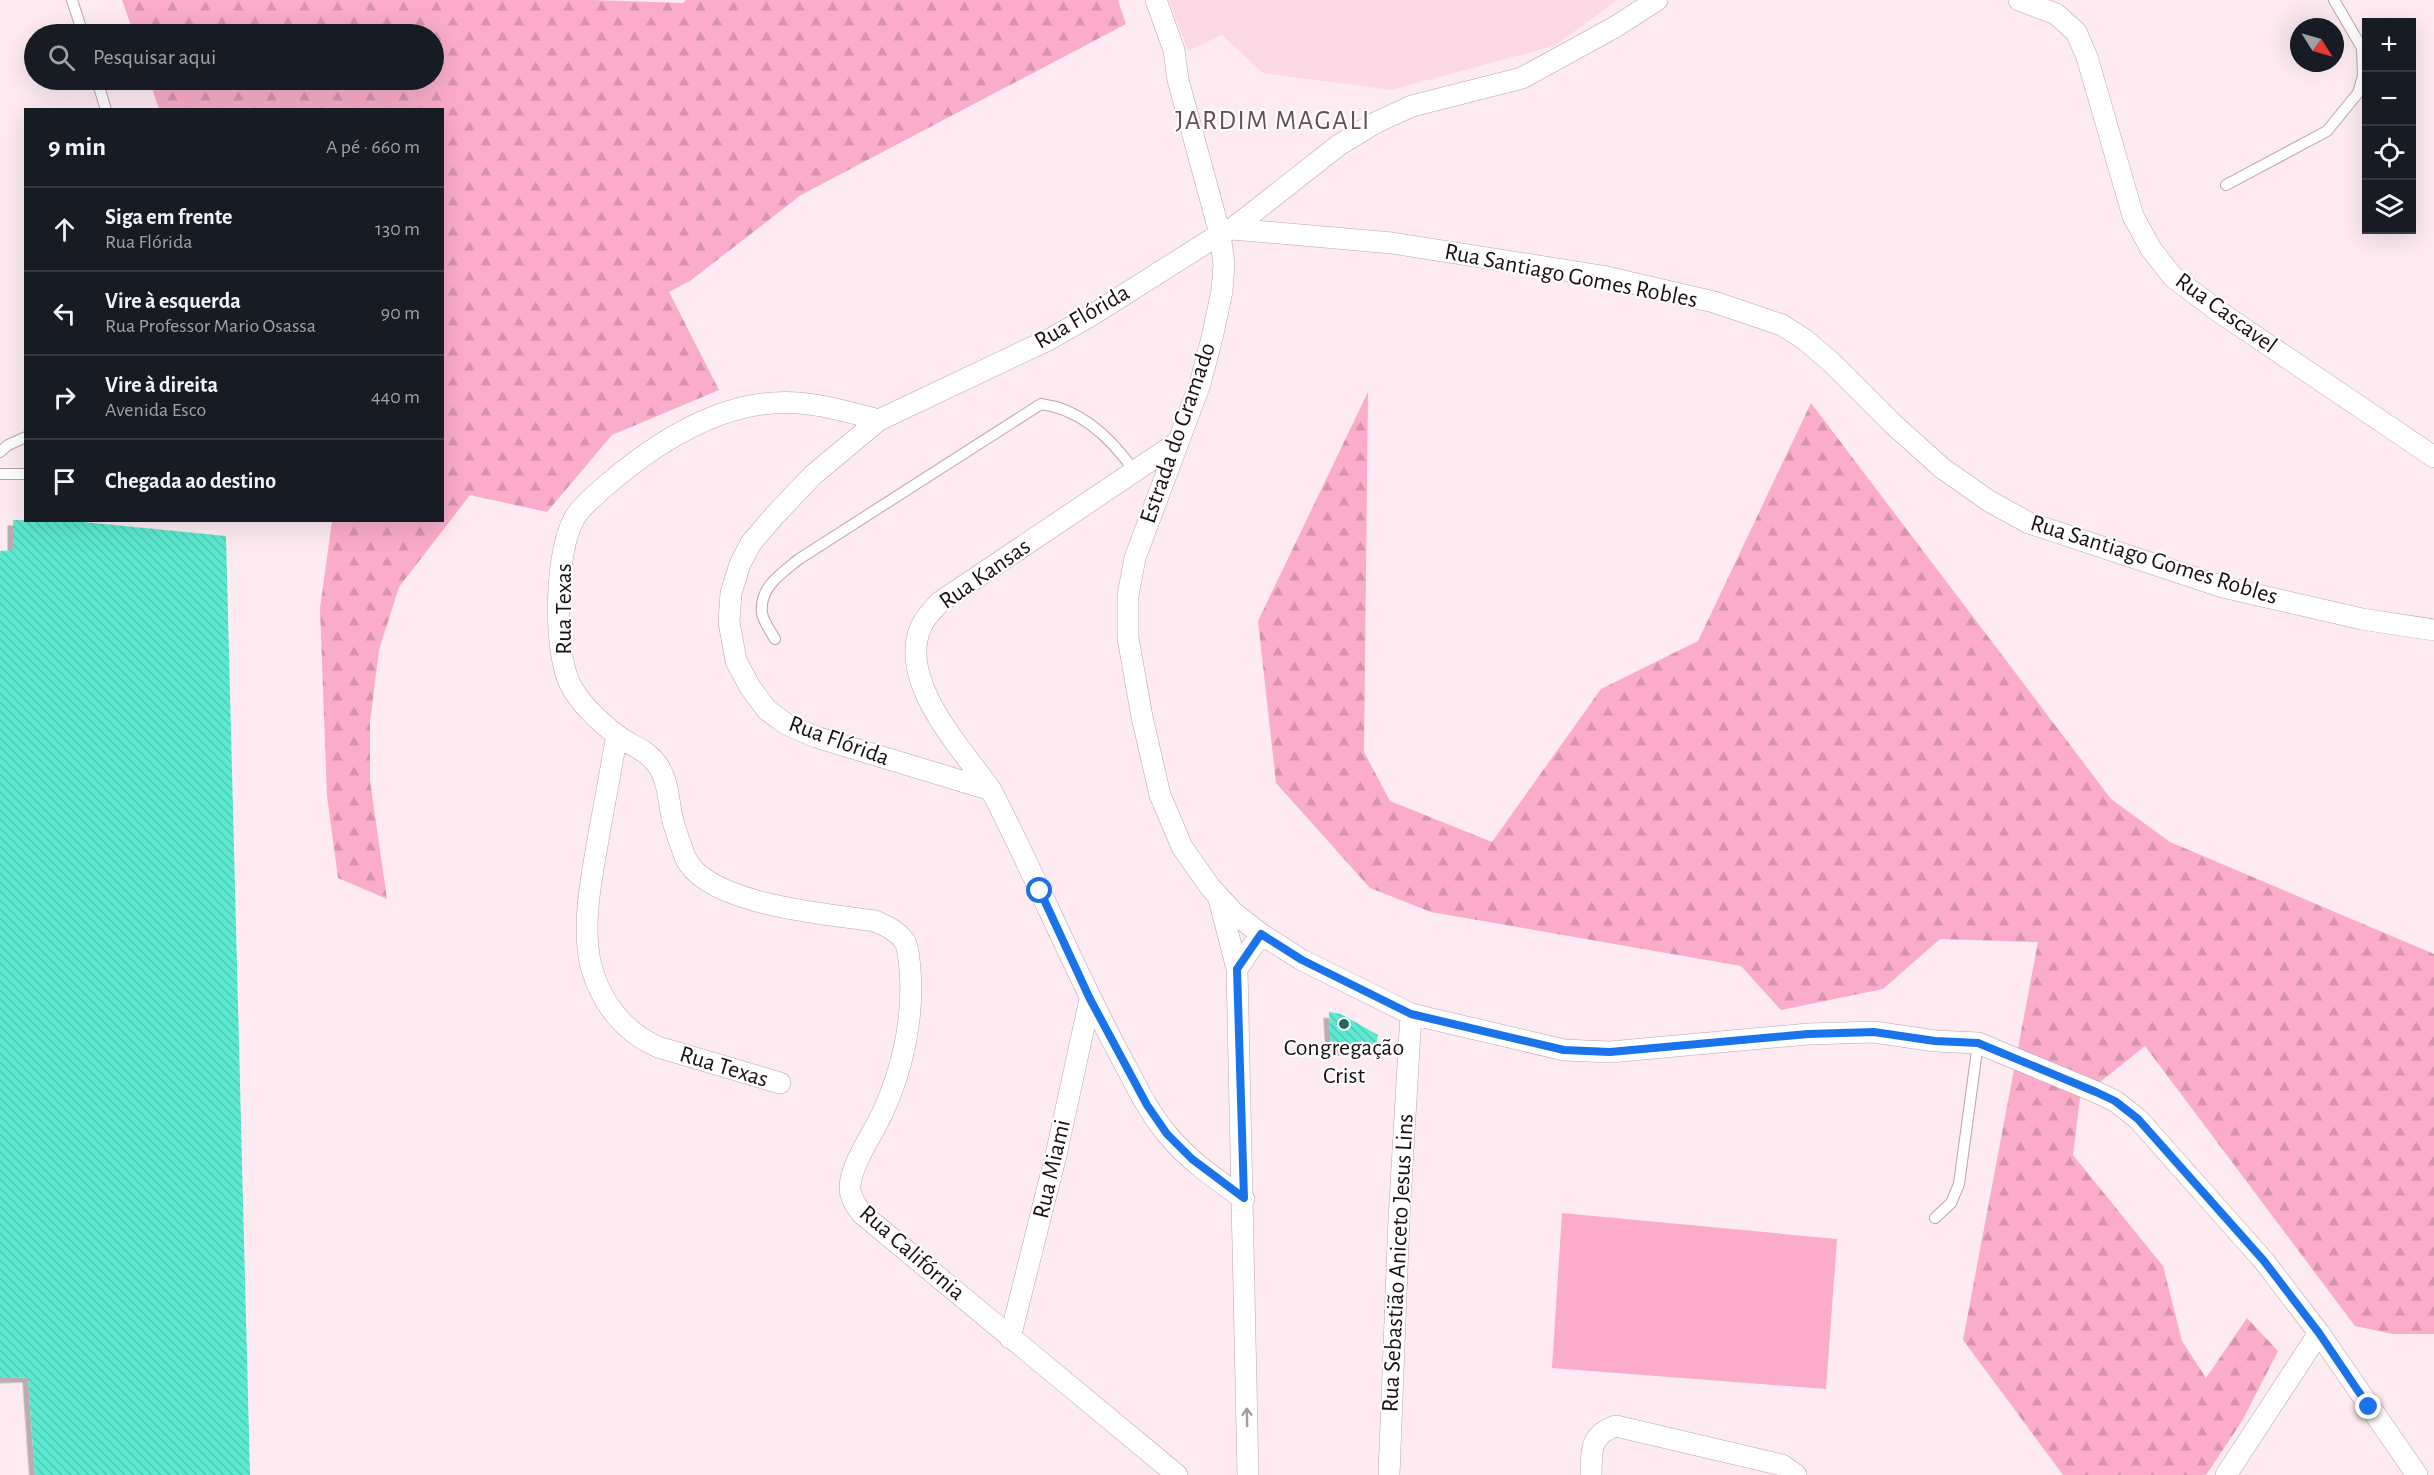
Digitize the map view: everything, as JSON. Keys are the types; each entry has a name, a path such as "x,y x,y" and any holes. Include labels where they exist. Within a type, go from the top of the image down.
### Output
{"street":[{"name":"Estrada do Gramado","path":"1156,0 1174,50 1178,80 1226,231 1224,264 1214,328 1200,384 1135,558 1128,595 1128,638 1142,717 1160,795 1182,847 1219,897 1243,922 1302,960 1411,1014 1564,1050 1610,1052 1808,1034 1874,1032 1935,1041 1978,1043 2115,1101 2138,1119 2264,1261 2319,1333 2418,1475"},
{"path":"1226,231 1339,145 1376,123 1412,106 1522,78 1606,32 1657,0"},
{"name":"Rua Cascavel","path":"2019,0 2056,14 2076,32 2087,57 2133,216 2151,249 2173,277 2218,311 2434,457"},
{"name":"Rua Flórida","path":"991,790 816,737 786,724 767,710 750,687 736,661 729,622 732,593 740,564 751,543 813,475 879,420 1050,339 1226,231"},
{"name":"Rua Santiago Gomes Robles","path":"1226,231 1403,245 1602,276 1725,306 1782,325 1804,339 1942,468 1989,501 2029,523 2223,587 2362,619 2434,630"},
{"name":"Rua Texas","path":"780,1083 641,1040 619,1021 605,999 591,966 587,922 592,873 617,735 585,706 571,686 564,666 559,623 560,580 566,536 575,516 637,459 688,428 726,413 772,403 816,404 879,420"},
{"name":"Rua Kansas","path":"991,790 936,713 922,688 916,648 920,629 926,617 940,602 1178,442"},
{"name":"Rua Califórnia","path":"617,735 650,756 658,764 686,860 704,879 728,893 777,905 875,921 890,927 905,942 912,993 905,1049 884,1110 854,1172 850,1187 852,1198 861,1213 1177,1475"},
{"path":"991,790 1021,848 1090,999 1147,1105 1167,1134 1192,1159 1244,1198"},
{"path":"1219,897 1237,969 1244,1198 1248,1475"},
{"path":"1237,969 1261,934"},
{"name":"Rua Miami","path":"1010,1338 1056,1155 1090,999"},
{"name":"Rua Sebastião Aniceto Jesus Lins","path":"1389,1475 1399,1219 1411,1014"},
{"path":"2226,1475 2319,1333"},
{"path":"1591,1475 1592,1448 1605,1430 1616,1426 1782,1465 1796,1475"}],"lane":[{"path":"72,0 80,24"},
{"path":"2226,185 2327,131 2358,93 2363,76 2362,48 2334,0"},
{"path":"100,90 105,108"},
{"path":"775,639 762,615 763,598 771,582 799,559 1041,404 1060,406 1099,429 1124,456 1135,472"},
{"path":"0,452 8,445 24,438"},
{"path":"0,474 24,474"},
{"path":"1935,1218 1951,1203 1959,1184 1978,1043"}],"shaded area":[{"path":"1169,0 1618,0 1554,46 1391,90 1263,73 1222,35 1188,51"}],"green space":[{"path":"122,0 593,0 683,3 686,0 1118,0 1126,24 801,195 690,281 669,292 719,390 612,435 547,512 470,495 399,587 379,650 370,722 370,781 387,899 338,878 327,796 320,608 332,522 444,522 444,108 159,108 152,90 444,90 444,24 130,24"},
{"path":"1368,392 1364,752 1390,801 1492,842 1601,689 1698,641 1811,403 2111,799 2170,842 2434,954 2434,1334 2393,1334 2355,1326 2145,1046 2080,1098 2073,1155 2163,1266 2182,1341 2206,1378 2247,1318 2278,1351 2242,1421 2206,1475 2063,1475 1963,1340 2038,942 1940,939 1883,989 1781,1010 1741,966 1431,912 1370,888 1276,783 1258,621"},
{"path":"1562,1213 1837,1239 1826,1389 1552,1368"}],"building":[{"path":"13,520 83,522 226,536 250,1475 35,1475 28,1377 0,1378 0,551 13,550"},
{"name":"Congregação Crist","path":"1329,1012 1341,1014 1378,1035 1375,1050 1331,1050"}],"place":[{"name":"Congregação Crist","path":"1344,1024"}],"district":[{"name":"JARDIM MAGALI","path":"1273,120"}],"route":[{"path":"1040,891 1090,999 1147,1105 1167,1134 1192,1159 1221,1183 1244,1198 1237,969 1261,934 1302,960 1411,1014 1564,1050 1610,1052 1808,1034 1874,1032 1935,1041 1978,1043 2115,1101 2138,1119 2264,1261 2319,1333 2369,1407"}]}
